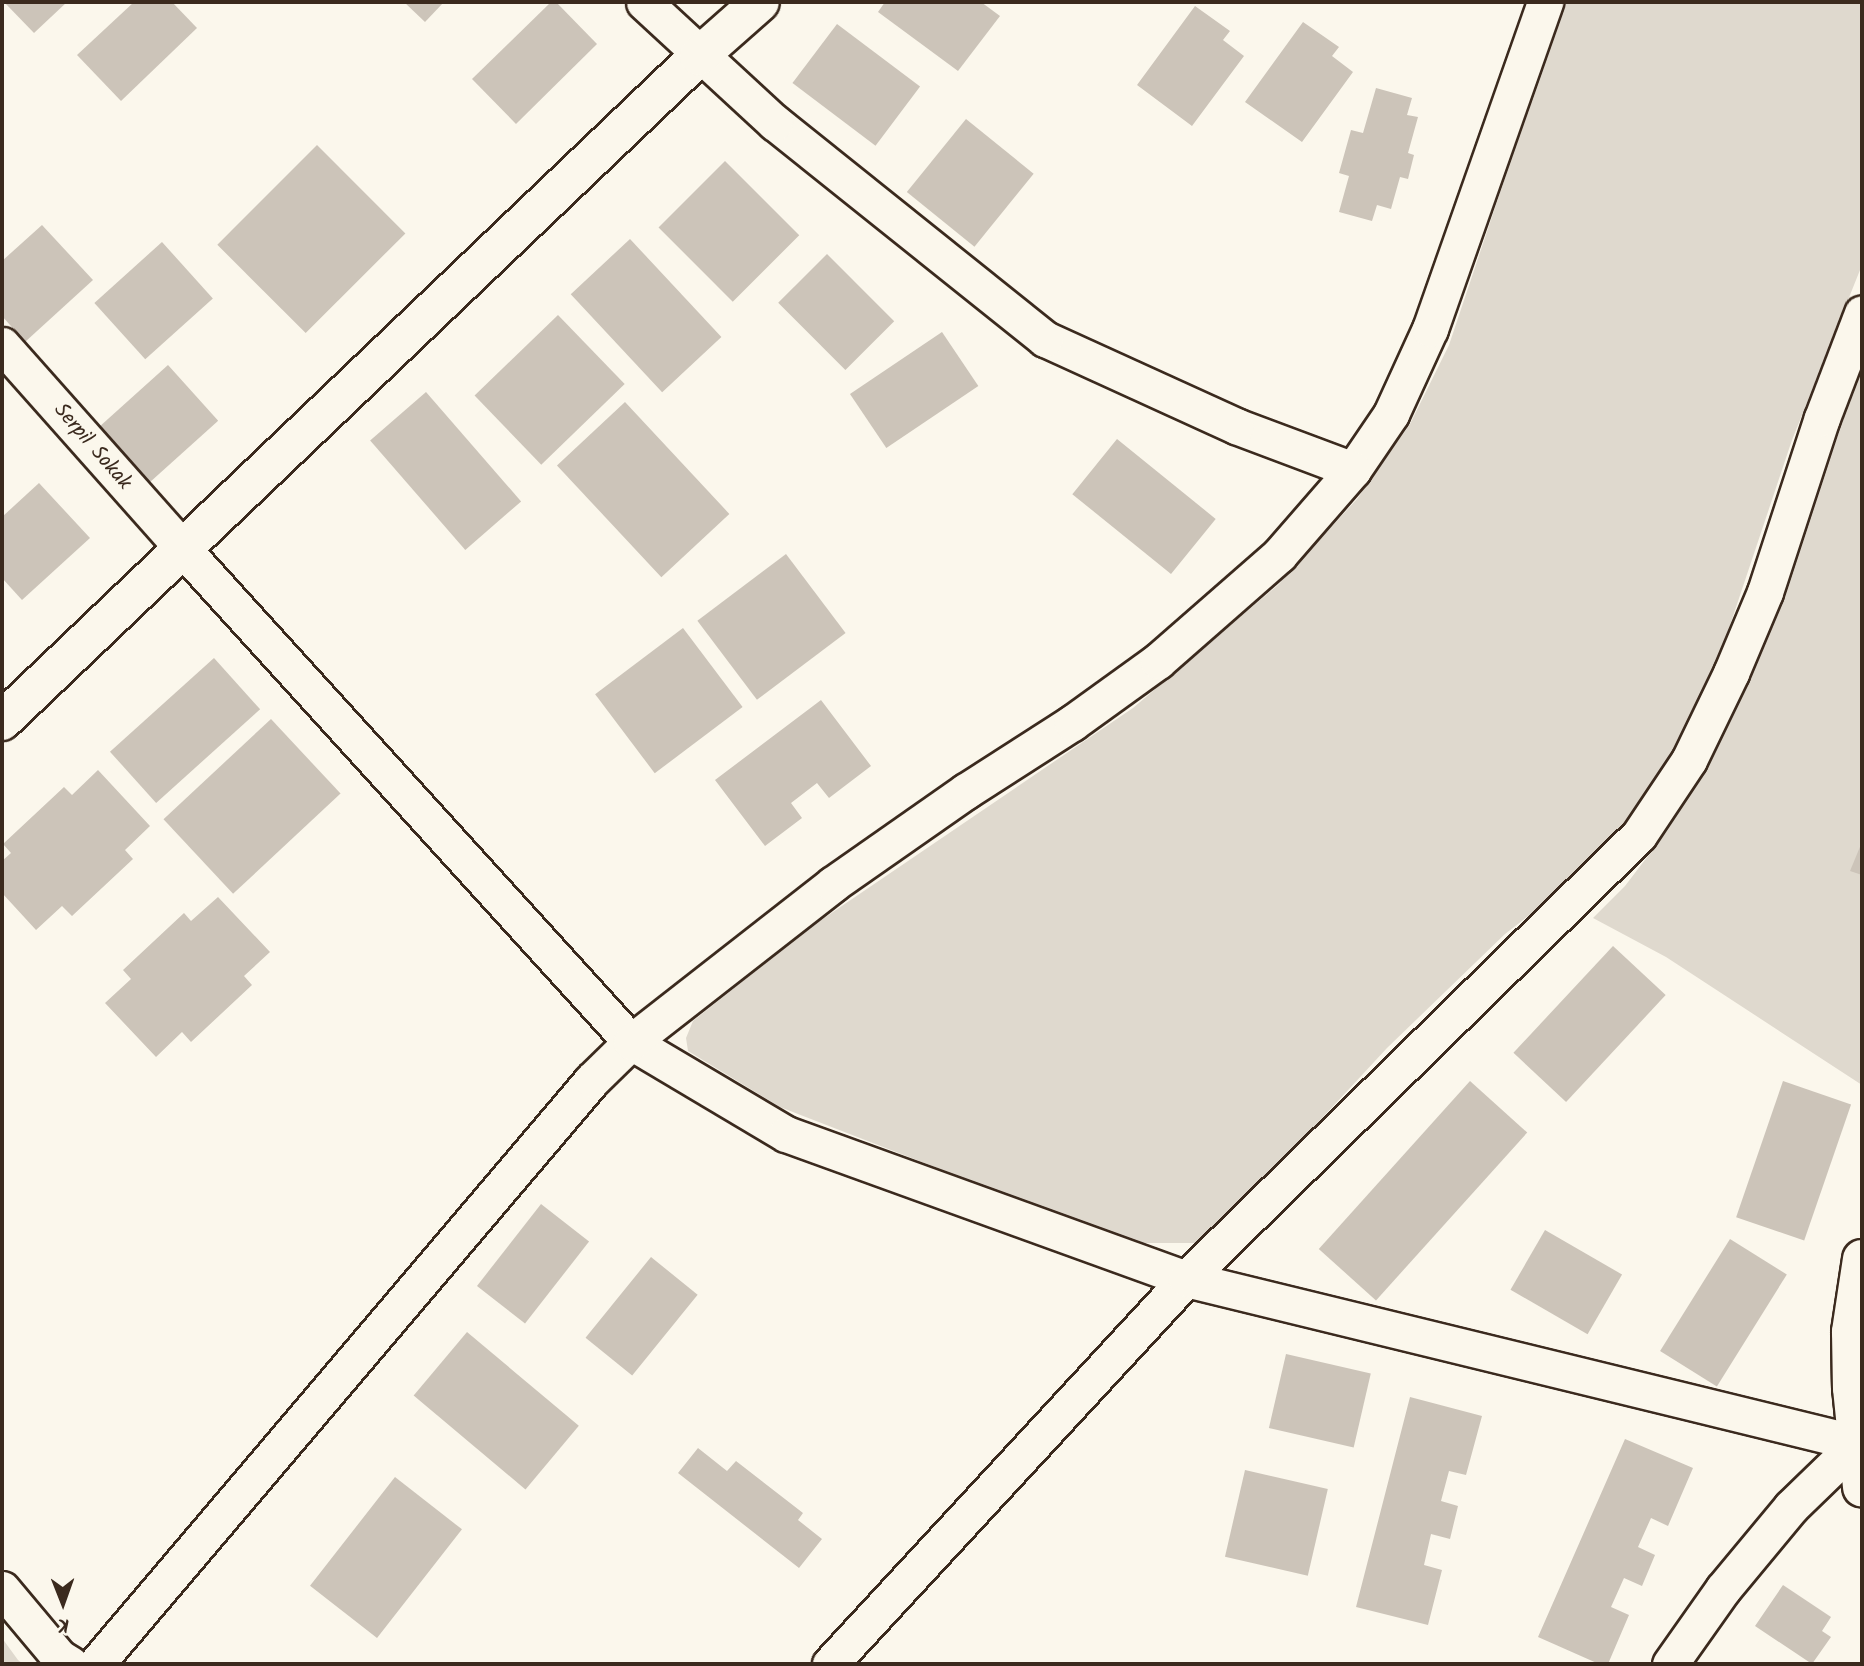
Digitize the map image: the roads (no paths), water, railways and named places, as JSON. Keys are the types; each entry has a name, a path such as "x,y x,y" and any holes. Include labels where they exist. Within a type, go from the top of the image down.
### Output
{"street":[{"path":"644,2 699,56 775,123 1045,339 1237,426 1353,470"},
{"path":"2,721 699,56 760,2"},
{"path":"96,1664 592,1080 631,1042 833,884 1072,723 1158,661 1279,555 1353,470 1391,414 1430,329 1545,2"},
{"path":"830,1664 1186,1279 1639,835 1689,760 1731,673 1765,592 1822,418 1862,313"},
{"name":"Serpil Sokak","path":"2,345 182,548 631,1042 786,1134 1186,1279 1857,1443"},
{"path":"1861,1269 1851,1332 1862,1487"},
{"path":"1671,1664 1723,1589 1791,1507 1857,1443"},
{"path":"2,1589 32,1627 69,1664"}]}
